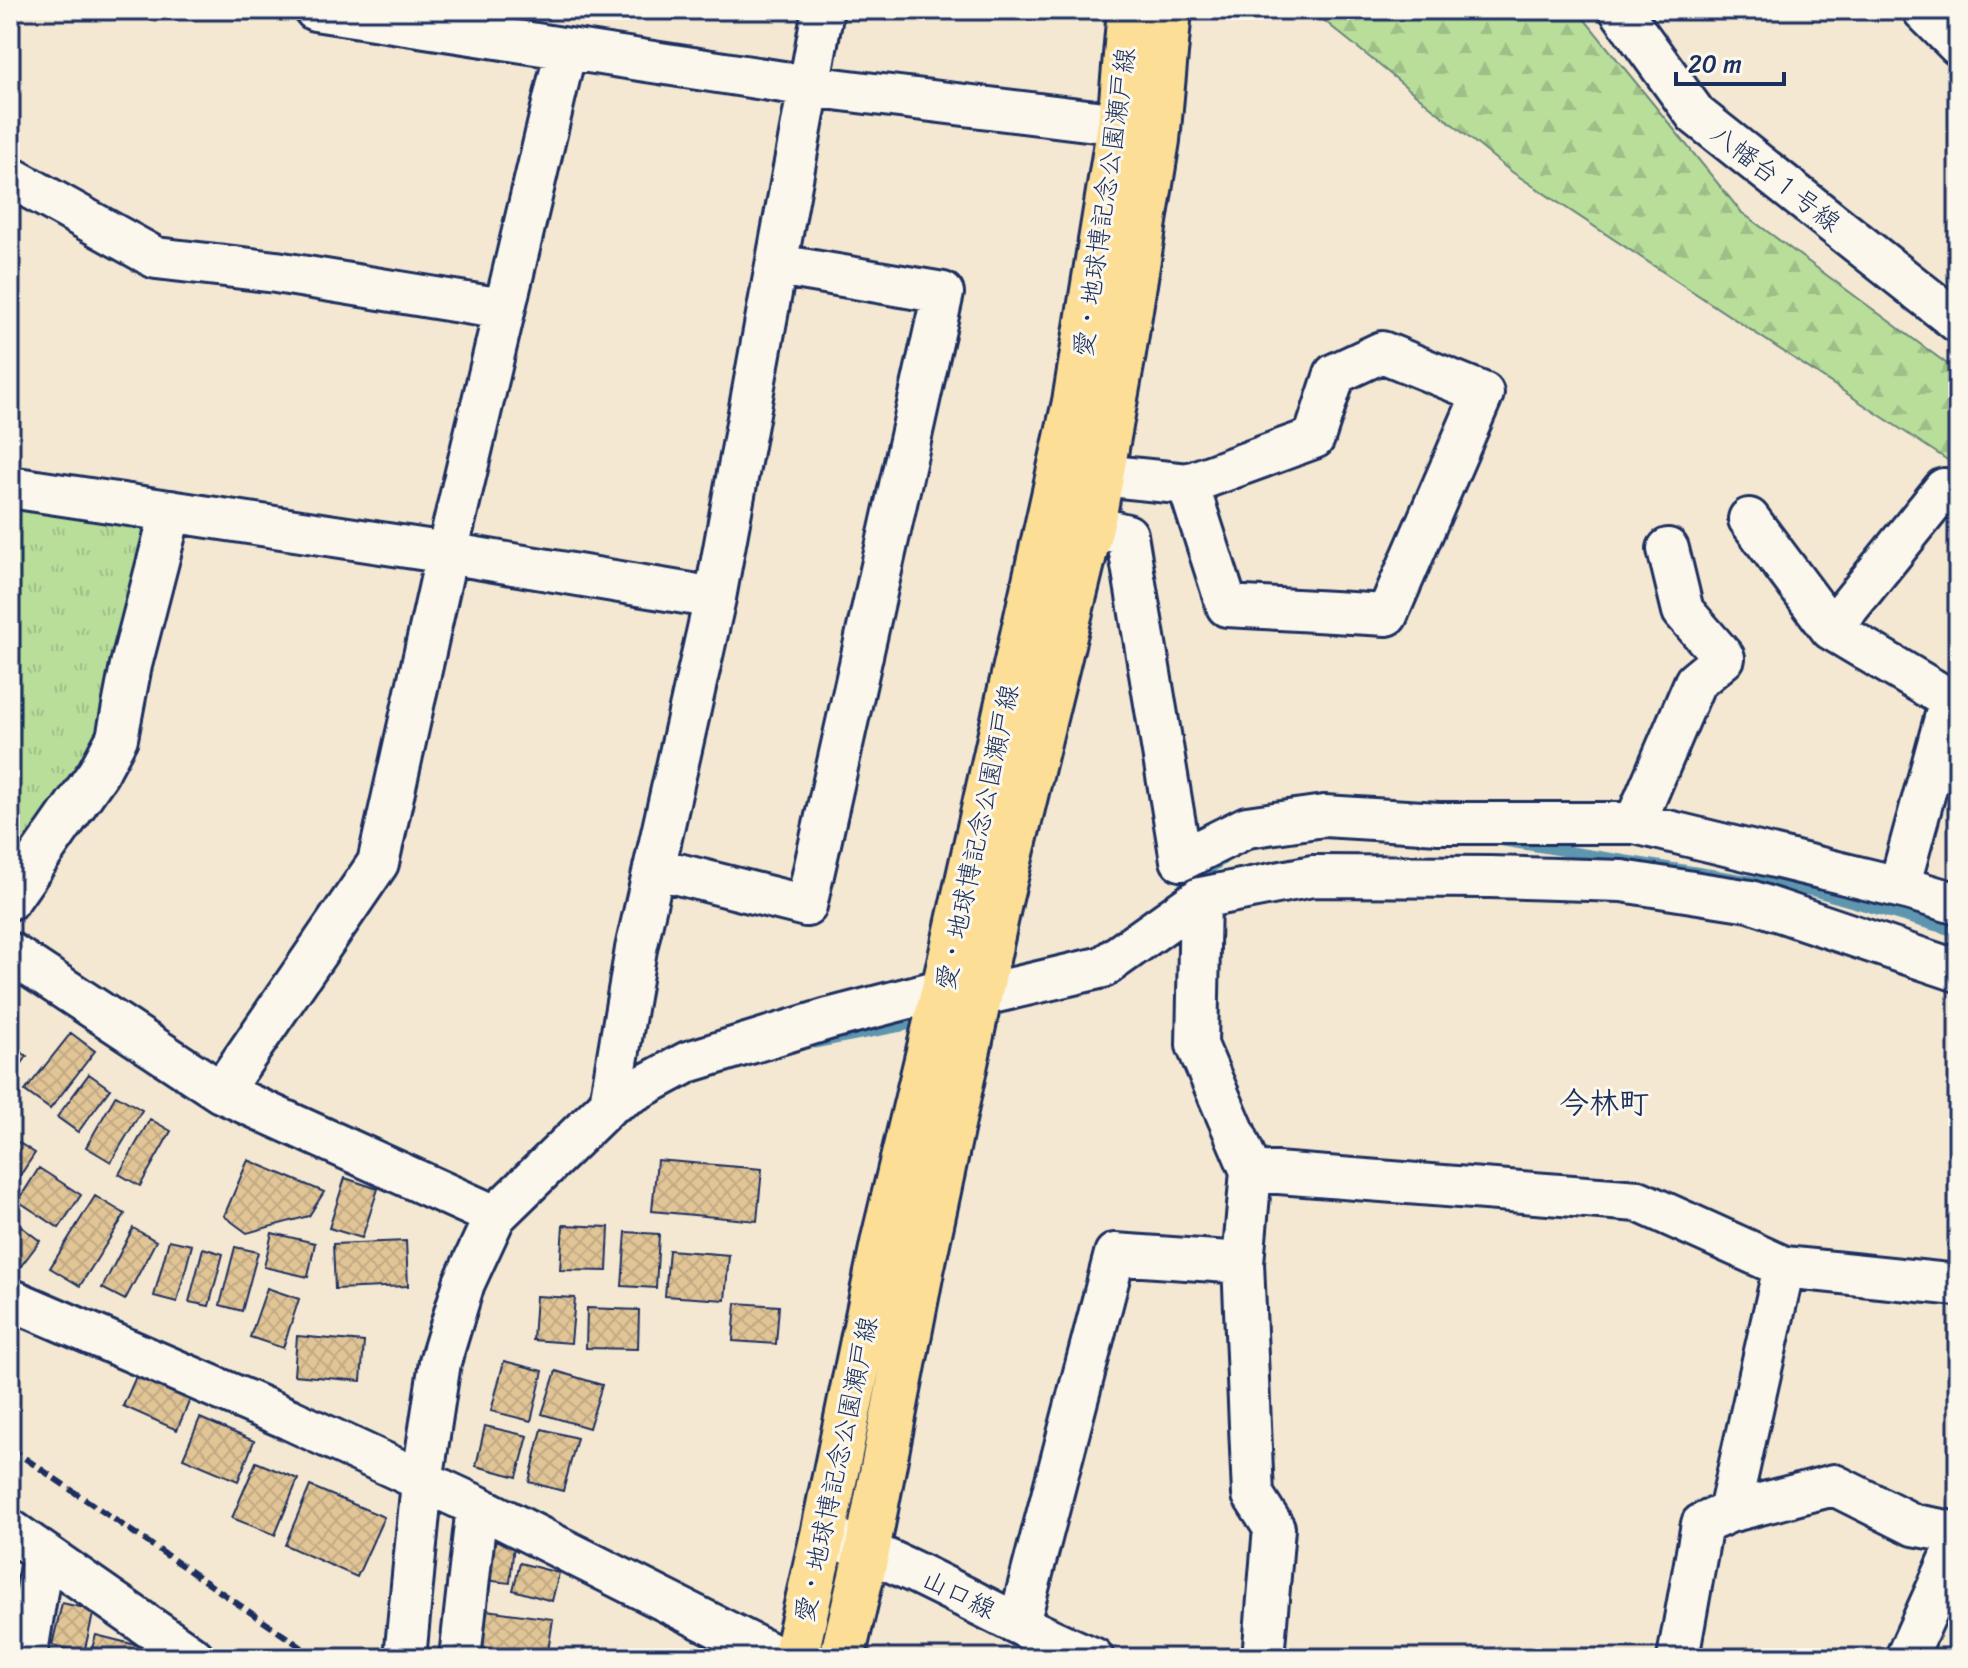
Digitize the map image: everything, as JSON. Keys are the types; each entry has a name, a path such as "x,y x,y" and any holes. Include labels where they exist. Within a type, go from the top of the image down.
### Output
{"main road":[{"name":"愛・地球博記念公園瀬戸線","path":"795,1658 884,1239 962,993 1000,898 1091,526 1101,475 1139,132 1130,10"},
{"name":"愛・地球博記念公園瀬戸線","path":"842,1658 867,1551 921,1271 962,993 1075,402 1169,10"}],"street":[{"path":"315,10 809,86 1139,132"},
{"path":"610,1104 636,949 715,598 823,10"},
{"name":"八幡台１号線","path":"1620,10 1696,115 1958,322"},
{"path":"1923,10 1958,45"},
{"path":"221,1092 378,863 503,309 566,49"},
{"path":"10,177 156,258 276,272 503,309"},
{"path":"654,868 806,906 943,293 778,265"},
{"path":"1101,475 1188,484 1314,438 1335,374 1382,352 1483,393 1387,615 1227,606 1188,484"},
{"path":"10,487 447,553 715,598"},
{"path":"1831,629 1944,489"},
{"path":"10,899 98,773 117,738 131,665 171,511"},
{"path":"1749,519 1831,629 1950,700 1899,887"},
{"path":"1091,526 1127,535 1181,860 1247,827 1324,816 1439,823 1635,823 1958,904"},
{"path":"1635,823 1695,682 1724,658 1683,611 1668,549"},
{"path":"405,1658 422,1482 440,1362 464,1283 495,1216 610,1104 688,1062 828,1019 1103,967 1200,898 1312,876 1622,881 1750,901 1958,971"},
{"path":"1200,898 1197,1045 1251,1171 1243,1263 1253,1495 1274,1528 1263,1658"},
{"path":"10,953 221,1092 495,1216"},
{"path":"1251,1171 1638,1201 1784,1267 1958,1285"},
{"path":"1019,1623 1115,1254 1243,1263"},
{"path":"1729,1512 1784,1267"},
{"path":"10,1299 289,1419 477,1506 779,1658"},
{"path":"1678,1658 1702,1524 1729,1512 1834,1485 1914,1525 1958,1533"},
{"path":"460,1658 477,1506"},
{"path":"10,1530 194,1658"},
{"name":"山口線","path":"823,1535 867,1551 1047,1639 1093,1658"},
{"path":"1906,1658 1958,1542"},
{"path":"26,1658 43,1554"}],"green space":[{"path":"1311,10 1577,10 1741,212 1958,372 1958,467 1509,170"},
{"path":"10,487 160,512 109,722 10,870"}],"building":[{"path":"71,1033 95,1051 50,1109 25,1091"},
{"path":"10,1045 27,1056 10,1081"},
{"path":"89,1074 110,1089 78,1132 57,1117"},
{"path":"116,1095 142,1110 111,1162 86,1147"},
{"path":"150,1119 171,1131 140,1186 119,1174"},
{"path":"10,1137 35,1153 10,1191"},
{"path":"248,1160 324,1192 309,1216 247,1233 224,1216"},
{"path":"657,1160 762,1169 757,1221 652,1211"},
{"path":"39,1168 81,1195 59,1228 18,1201"},
{"path":"345,1178 378,1189 362,1238 329,1228"},
{"path":"95,1196 125,1214 80,1286 50,1268"},
{"path":"10,1218 40,1241 11,1279 10,1279"},
{"path":"563,1225 609,1227 607,1271 560,1270"},
{"path":"133,1228 156,1241 125,1300 102,1288"},
{"path":"626,1232 659,1234 656,1288 622,1286"},
{"path":"272,1233 315,1243 308,1277 264,1267"},
{"path":"169,1240 192,1245 177,1302 154,1296"},
{"path":"406,1241 408,1286 335,1289 333,1244"},
{"path":"235,1247 258,1252 242,1311 220,1305"},
{"path":"203,1248 223,1254 209,1306 189,1302"},
{"path":"669,1250 729,1255 725,1300 665,1296"},
{"path":"267,1288 299,1299 283,1348 250,1337"},
{"path":"536,1296 575,1298 571,1343 533,1340"},
{"path":"736,1303 779,1306 776,1344 733,1341"},
{"path":"587,1308 639,1310 638,1349 586,1348"},
{"path":"297,1336 364,1342 361,1381 294,1375"},
{"path":"504,1361 543,1371 531,1421 491,1411"},
{"path":"556,1371 602,1385 589,1428 542,1414"},
{"path":"138,1372 192,1395 177,1430 123,1406"},
{"path":"200,1418 254,1441 238,1481 183,1458"},
{"path":"485,1426 528,1436 517,1477 476,1466"},
{"path":"542,1429 577,1438 563,1491 529,1482"},
{"path":"256,1462 298,1479 275,1535 232,1518"},
{"path":"310,1486 384,1517 357,1577 285,1545"},
{"path":"480,1530 515,1534 510,1583 475,1579"},
{"path":"520,1563 559,1573 552,1601 513,1590"},
{"path":"62,1603 94,1610 84,1653 52,1645"},
{"path":"479,1609 553,1619 547,1658 473,1647"},
{"path":"96,1635 148,1648 145,1658 89,1658"}],"waterway":[{"path":"1504,841 1814,891 1958,932"},
{"path":"1183,887 1222,860"},
{"path":"814,1043 927,1021"}],"railway":[{"path":"10,1448 317,1658"}],"district":[{"name":"今林町","path":"1604,1103"}]}
